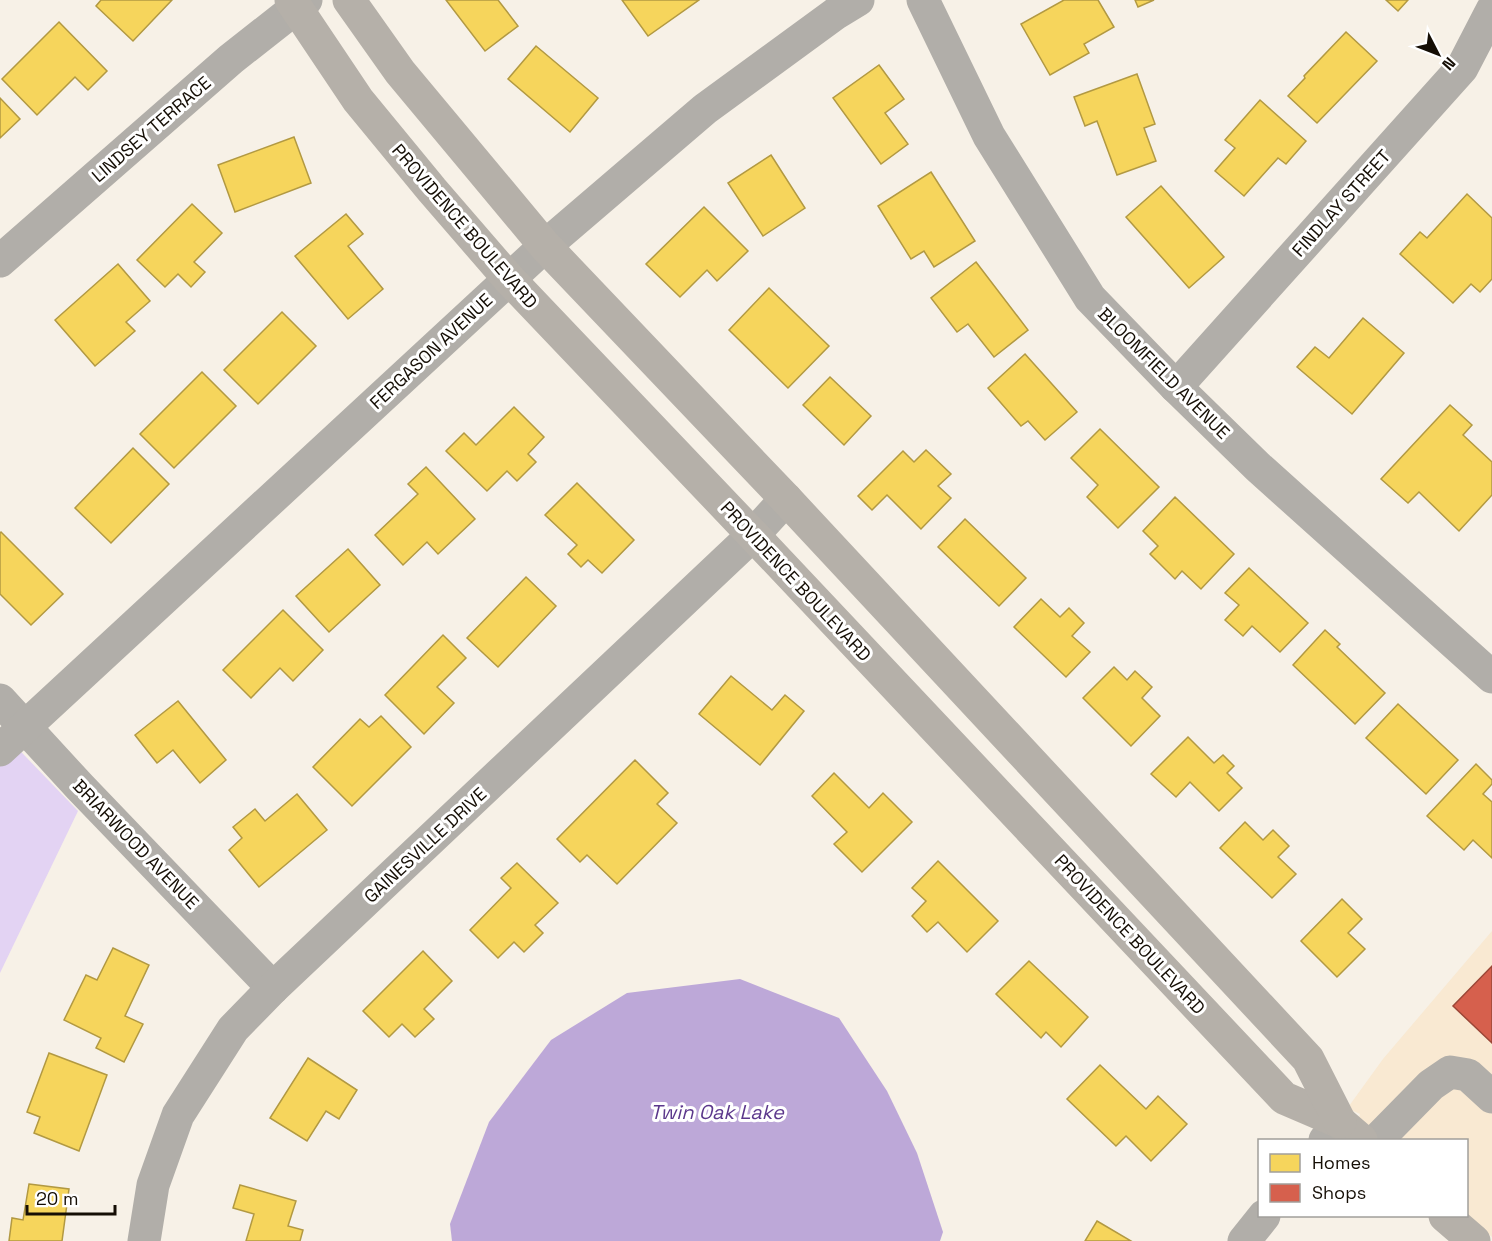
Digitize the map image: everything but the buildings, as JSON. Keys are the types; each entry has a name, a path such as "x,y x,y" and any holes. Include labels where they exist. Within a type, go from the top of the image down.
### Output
{"main road":[{"name":"PROVIDENCE BOULEVARD","path":"349,0 400,72 545,246 786,499 1308,1059 1342,1134"},
{"name":"PROVIDENCE BOULEVARD","path":"298,3 358,100 508,279 1284,1098 1342,1134"},
{"path":"1447,1217 1474,1241"}],"street":[{"name":"FERGASON AVENUE","path":"0,750 545,246 705,109 835,14 858,0"},
{"name":"BLOOMFIELD AVENUE","path":"922,0 989,136 1090,298 1258,467 1492,677"},
{"name":"LINDSEY TERRACE","path":"0,261 298,3"},
{"name":"FINDLAY STREET","path":"1176,387 1462,68 1492,10"},
{"name":"GAINESVILLE DRIVE","path":"144,1241 153,1185 178,1114 232,1029 273,987 753,535 786,499"},
{"name":"BRIARWOOD AVENUE","path":"0,700 80,787 273,987"},
{"path":"1378,1139 1431,1085 1450,1072 1468,1075 1492,1096"},
{"path":"1244,1241 1262,1217"},
{"path":"1485,1241 1492,1233"}],"shaded area":[{"path":"0,730 78,811 0,973"},
{"path":"1492,931 1492,1237 1468,1216 1468,1139 1382,1139 1359,1118 1360,1114 1351,1110 1349,1106 1383,1059"}],"water":[{"name":"Twin Oak Lake","path":"740,979 839,1018 887,1091 917,1153 943,1232 940,1241 452,1241 450,1224 489,1122 551,1040 627,993"}]}
